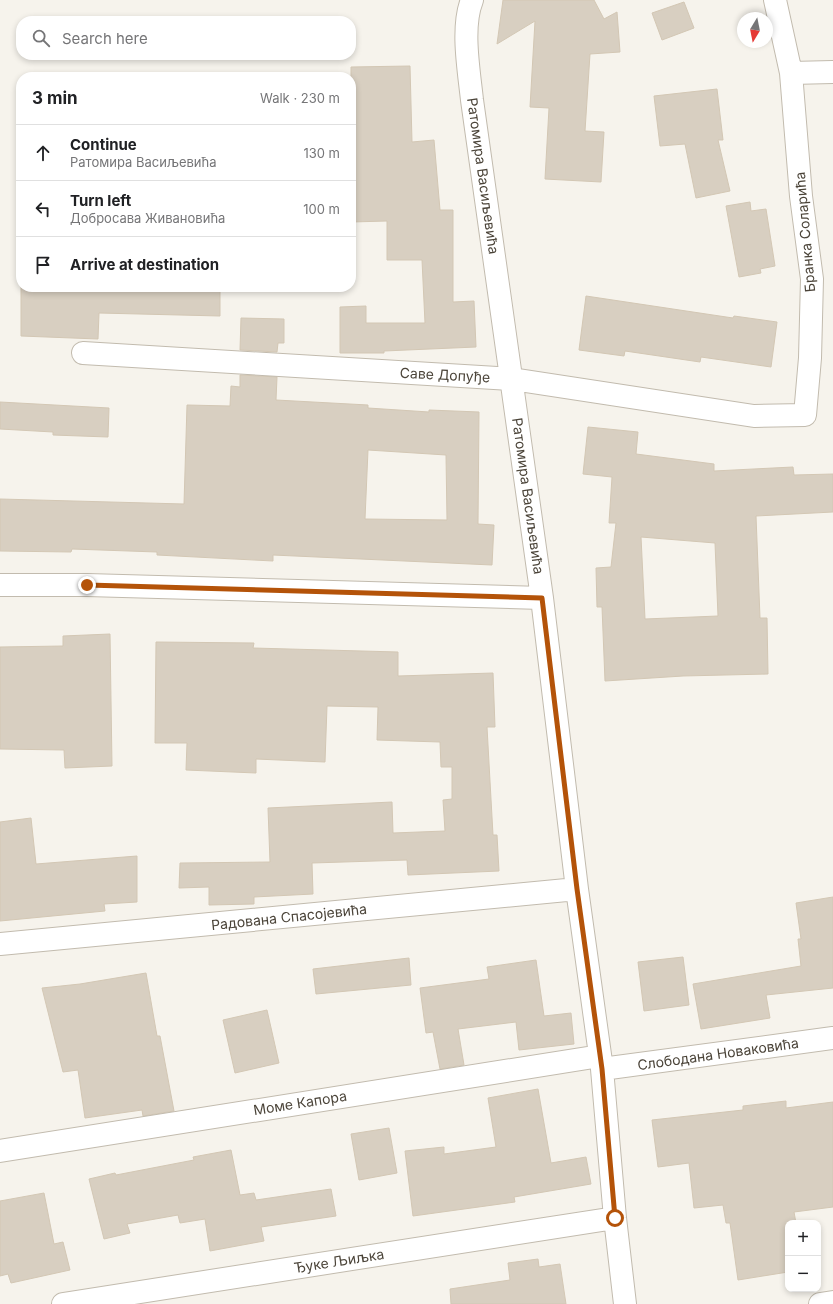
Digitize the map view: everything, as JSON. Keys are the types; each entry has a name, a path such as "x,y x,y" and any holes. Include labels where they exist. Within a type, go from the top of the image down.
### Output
{"street":[{"name":"Ратомира Васиљевића","path":"472,0 468,10 467,45 472,100 542,598 577,889 601,1062 615,1218 625,1304"},
{"name":"Бранка Соларића","path":"775,0 791,73 801,196 812,279 810,358 805,415"},
{"path":"791,73 833,72"},
{"name":"Саве Допуђе","path":"83,353 512,379 754,416 805,415"},
{"path":"0,585 87,585 542,598"},
{"name":"Радована Спасојевића","path":"0,944 577,889"},
{"name":"Слободана Новаковића","path":"601,1062 833,1038"},
{"name":"Моме Капора","path":"0,1151 601,1062"},
{"name":"Ђуке Љиљка","path":"63,1304 615,1218"},
{"path":"820,1304 833,1302"}],"building":[{"path":"503,0 594,0 604,19 617,12 620,52 590,54 585,131 604,132 601,182 545,179 549,108 530,107 535,21 497,44"},
{"path":"684,2 694,28 662,40 652,13"},
{"path":"410,66 412,142 434,140 440,210 453,210 453,302 474,301 476,347 384,351 384,353 340,353 340,307 366,306 366,323 425,323 422,260 387,260 387,221 356,222 356,72 351,72 351,67"},
{"path":"717,89 723,140 718,140 730,191 696,198 685,144 660,146 654,96"},
{"path":"750,202 751,211 766,209 775,266 760,269 761,273 739,277 726,206"},
{"path":"21,292 220,292 220,316 99,313 98,339 21,336"},
{"path":"586,296 733,318 734,316 777,322 771,367 701,357 700,362 625,351 624,356 579,350"},
{"path":"241,318 284,319 284,343 278,343 277,352 240,350"},
{"path":"240,375 277,377 276,400 368,405 368,408 429,412 429,410 479,412 478,524 494,525 492,565 273,555 273,561 157,555 157,552 72,549 71,552 0,551 0,499 184,504 187,405 230,406 231,386 240,387","holes":["368,450 446,455 447,520 365,519"]},
{"path":"0,402 109,408 108,437 53,435 53,432 0,429"},
{"path":"588,427 638,432 636,454 714,464 714,471 793,467 794,475 833,474 833,512 756,516 760,618 767,618 768,674 683,676 605,681 602,607 597,607 596,568 611,567 616,523 609,523 612,477 583,474","holes":["641,537 715,543 718,616 645,619"]},
{"path":"110,634 112,766 65,768 64,750 0,749 0,647 63,646 63,636"},
{"path":"156,642 254,643 253,648 398,652 398,676 493,673 495,727 487,727 493,835 497,835 499,871 408,875 407,860 312,863 313,894 254,897 254,904 209,905 209,887 179,888 180,863 270,862 268,808 392,802 393,833 445,831 443,800 452,799 452,767 441,767 440,742 377,740 378,707 327,706 325,762 256,759 256,773 186,770 187,743 155,743"},
{"path":"31,818 36,864 137,856 137,902 104,904 105,911 0,921 0,822"},
{"path":"833,897 833,988 766,995 770,1018 701,1029 693,984 801,966 798,939 801,939 796,903"},
{"path":"683,957 689,1005 644,1011 638,962"},
{"path":"409,958 411,985 316,994 313,969"},
{"path":"536,960 544,1016 571,1013 574,1044 519,1050 516,1022 458,1029 464,1065 440,1069 433,1032 426,1033 420,988 489,979 487,967"},
{"path":"146,973 157,1036 160,1036 174,1111 143,1116 142,1110 85,1118 78,1070 63,1072 42,988 80,984"},
{"path":"267,1010 279,1063 235,1073 223,1020"},
{"path":"538,1089 551,1163 586,1157 591,1184 514,1197 515,1202 413,1216 405,1151 444,1147 444,1154 496,1147 488,1098"},
{"path":"786,1101 786,1108 833,1102 833,1207 794,1212 795,1220 785,1220 785,1272 738,1280 730,1223 726,1223 723,1205 694,1208 689,1163 658,1167 652,1120 743,1110 743,1106"},
{"path":"389,1128 397,1173 359,1180 351,1134"},
{"path":"231,1150 240,1195 254,1193 256,1200 331,1189 336,1216 261,1227 264,1241 210,1251 205,1219 180,1223 178,1215 127,1224 130,1233 104,1239 89,1179 115,1173 116,1175 194,1160 193,1157"},
{"path":"44,1193 54,1244 63,1242 70,1270 11,1283 8,1274 0,1276 0,1201"},
{"path":"538,1259 539,1267 560,1264 566,1304 451,1304 450,1289 510,1280 508,1263"}],"route":[{"path":"87,585 542,598 577,889 602,1069 615,1218"}]}
